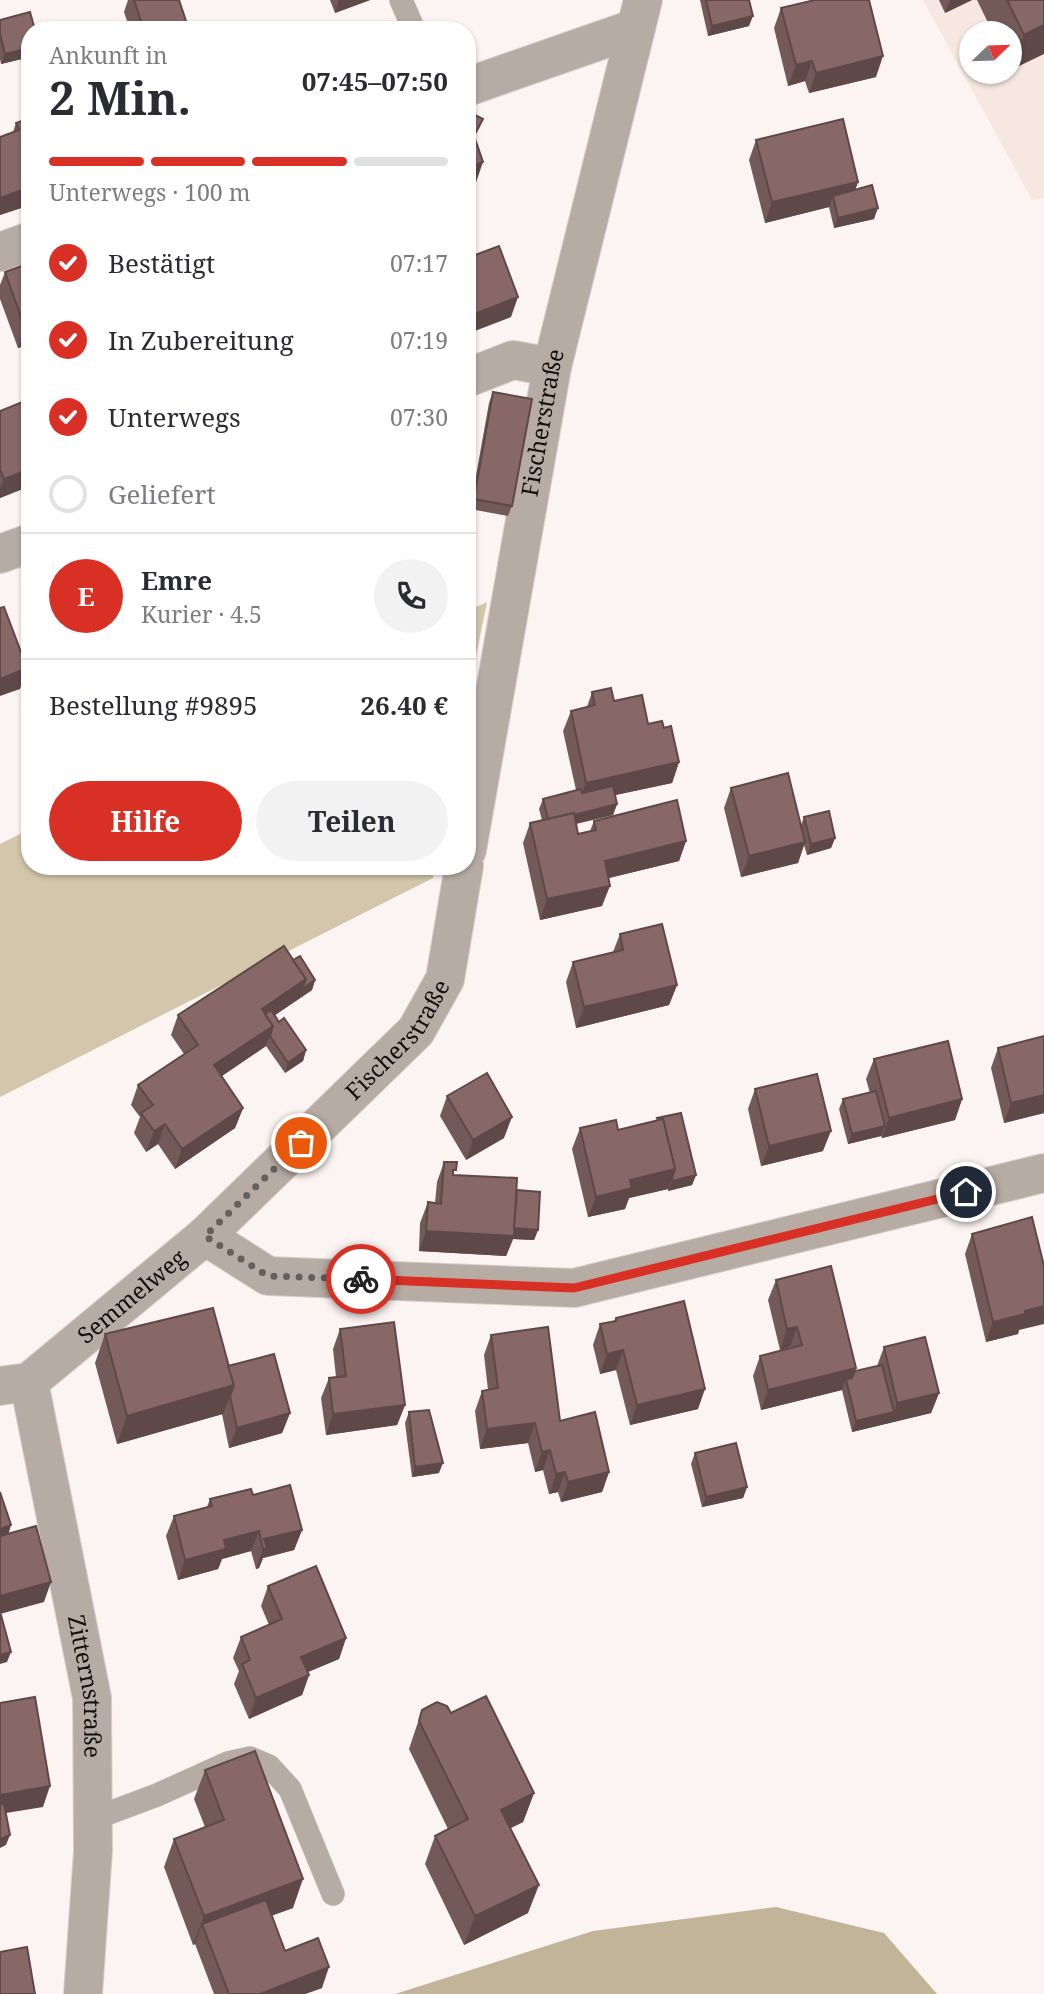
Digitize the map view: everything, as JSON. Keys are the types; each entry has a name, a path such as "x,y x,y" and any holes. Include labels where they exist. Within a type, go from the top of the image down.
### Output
{"street":[{"path":"476,83 639,14"},
{"name":"Fischerstraße","path":"476,799 552,367 639,14"},
{"path":"0,252 21,244"},
{"path":"476,374 513,360 552,367"},
{"path":"0,554 21,546"},
{"name":"Fischerstraße","path":"205,1236 416,1031 445,979 462,875"},
{"name":"Semmelweg","path":"15,1384 205,1236 268,1276 574,1288 1044,1173"},
{"name":"Zitternstraße","path":"15,1384 92,1698 93,1851 83,1994"}],"lane":[{"path":"401,0 410,21"},
{"path":"93,1819 157,1795 228,1763 250,1758 269,1766 290,1789 333,1894"}],"shaded area":[{"path":"923,0 1044,0 1044,198 1032,200 969,84 1022,84 1022,21 959,21 959,66"},
{"path":"487,602 476,656 476,607"},
{"path":"21,834 21,875 434,875 433,878 0,1097 0,844"},
{"path":"776,1907 884,1933 937,1994 395,1994 593,1931"}],"building":[{"path":"134,0 179,0 186,21 141,21"},
{"path":"706,0 749,0 753,16 712,26"},
{"path":"815,0 869,0 883,56 816,73 812,61 796,65 781,8"},
{"path":"1007,0 1044,0 1044,25 1024,35 1022,21 1017,21"},
{"path":"30,12 32,21 21,21 21,50 5,54 0,20"},
{"path":"476,116 483,119 476,132"},
{"path":"843,119 858,182 772,202 756,140"},
{"path":"21,121 21,190 0,198 0,137 19,130 16,123"},
{"path":"476,142 483,162 476,165"},
{"path":"872,185 878,208 838,218 833,196"},
{"path":"499,246 518,297 476,313 476,255"},
{"path":"21,266 21,317 5,272"},
{"path":"493,392 532,399 512,506 476,499"},
{"path":"21,403 21,472 4,479 0,469 0,411"},
{"path":"4,607 21,652 21,670 0,679 0,608"},
{"path":"611,688 614,701 642,695 648,724 662,721 664,728 671,726 679,762 586,783 571,711 595,705 592,692"},
{"path":"788,773 805,842 749,856 731,788"},
{"path":"613,786 617,804 548,819 543,799 581,789 582,793"},
{"path":"677,800 686,841 605,861 610,886 547,899 530,823 574,813 578,834 596,830 594,821"},
{"path":"829,811 835,838 811,844 804,817"},
{"path":"662,924 677,985 584,1007 573,962 623,950 620,934"},
{"path":"284,946 306,979 262,1009 273,1026 214,1065 243,1108 182,1149 165,1124 154,1131 141,1113 153,1105 138,1085 198,1045 178,1015"},
{"path":"300,956 315,980 302,989 306,979 293,960"},
{"path":"271,1010 279,1022 284,1018 306,1050 288,1063 270,1036 273,1026 265,1014"},
{"path":"1044,1036 1044,1095 1011,1103 998,1048"},
{"path":"948,1041 962,1099 889,1118 874,1059"},
{"path":"487,1073 512,1117 473,1140 447,1096"},
{"path":"817,1074 831,1131 769,1146 755,1089"},
{"path":"876,1091 885,1126 852,1134 843,1099"},
{"path":"681,1113 696,1175 672,1181 675,1169 663,1119 657,1118"},
{"path":"663,1119 675,1169 630,1180 632,1188 596,1197 580,1128 616,1120 618,1130"},
{"path":"444,1162 457,1162 453,1175 517,1178 514,1236 426,1231 428,1202 441,1204"},
{"path":"517,1190 540,1192 538,1230 514,1228"},
{"path":"1032,1217 1044,1266 1044,1306 993,1322 972,1234"},
{"path":"831,1266 856,1368 768,1390 760,1356 802,1345 797,1327 787,1329 776,1280"},
{"path":"684,1301 705,1389 637,1405 623,1350 607,1354 600,1324"},
{"path":"213,1308 234,1385 127,1416 105,1334"},
{"path":"394,1322 405,1405 333,1414 329,1378 346,1376 340,1329"},
{"path":"548,1327 560,1421 595,1412 609,1472 568,1482 565,1472 556,1474 550,1450 542,1452 535,1423 487,1429 482,1391 498,1388 491,1335"},
{"path":"925,1337 939,1393 897,1403 884,1347"},
{"path":"274,1354 290,1413 237,1428 230,1396 234,1385 228,1366"},
{"path":"882,1365 894,1412 856,1421 846,1379 852,1378 855,1371"},
{"path":"429,1410 443,1463 415,1467 409,1412"},
{"path":"736,1443 747,1487 706,1497 695,1453"},
{"path":"290,1485 302,1530 264,1539 267,1548 263,1549 259,1531 224,1540 226,1549 185,1560 174,1516 212,1506 210,1499 251,1489 253,1495"},
{"path":"0,1492 11,1525 0,1529"},
{"path":"36,1526 51,1582 0,1596 0,1536"},
{"path":"316,1566 346,1638 301,1657 309,1675 256,1698 242,1664 250,1660 241,1637 282,1619 268,1586"},
{"path":"0,1616 11,1652 0,1655"},
{"path":"486,1696 534,1793 501,1810 539,1885 475,1916 435,1836 468,1819 419,1721 422,1710 437,1702 447,1706 451,1713"},
{"path":"35,1697 50,1786 0,1795 0,1703"},
{"path":"255,1751 303,1879 204,1916 174,1839 224,1820 205,1770"},
{"path":"0,1804 4,1804 10,1835 0,1839"},
{"path":"266,1900 285,1951 318,1938 329,1967 260,1994 229,1994 202,1924"},
{"path":"27,1947 35,1994 0,1994 0,1952"}],"way so far":[{"path":"301,1143 205,1236 268,1276 361,1279"}],"route":[{"path":"361,1279 574,1288 966,1192"}]}
